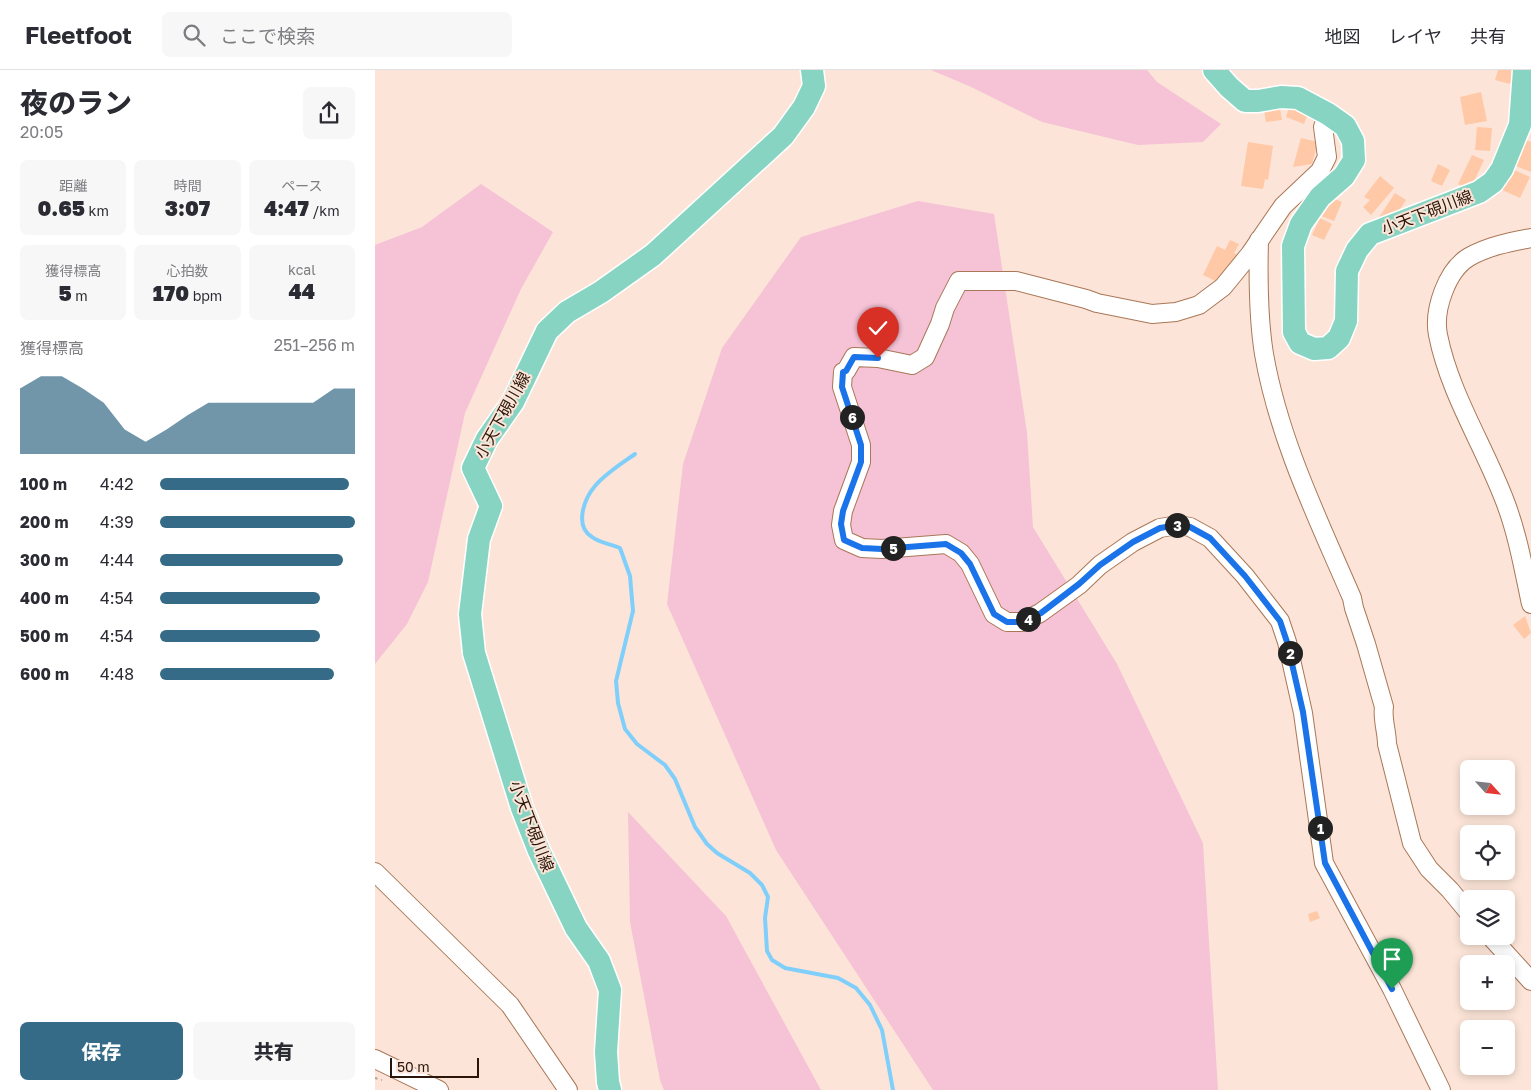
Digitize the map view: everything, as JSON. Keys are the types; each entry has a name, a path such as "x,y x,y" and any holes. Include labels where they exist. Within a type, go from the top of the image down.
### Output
{"main road":[{"name":"小天下硯川線","path":"610,1090 606,1052 610,990 599,961 576,928 539,851 522,808 474,653 470,614 479,539 491,506 473,468 487,439 513,402 547,331 567,312 601,292 653,255 783,136 804,107 814,86 812,70"},
{"name":"小天下硯川線","path":"1214,70 1245,101 1281,97 1298,98 1328,114 1345,126 1353,141 1354,160 1344,176 1320,197 1301,224 1293,246 1294,332 1300,343 1314,349 1328,348 1339,338 1346,321 1347,271 1357,250 1371,234 1479,192 1493,182 1502,169 1520,125 1524,70"}],"street":[{"path":"1328,114 1323,127 1327,157 1320,171 1283,206 1223,287 1199,305 1176,312 1152,314 1097,303 1086,298 1016,280 959,281 945,308 940,324 925,356 912,365 878,358 854,357 846,371 843,372 842,387 861,445 861,462 843,511 841,524 844,540 862,548 882,549 946,544 961,553 970,564 994,614 1007,622 1022,622 1041,613 1106,561 1133,542 1160,528 1178,525 1190,527 1210,538 1245,576 1280,621 1287,642 1303,712 1325,863 1392,989 1441,1090"},
{"path":"1531,238 1503,244 1468,258 1451,275 1442,294 1437,326 1437,333 1446,364 1506,504 1517,541 1531,604"},
{"path":"1259,240 1260,319 1264,355 1276,407 1301,479 1352,598 1367,644 1384,707 1387,744 1412,843 1429,869 1460,902"},
{"path":"375,872 510,1005 568,1090"},
{"path":"1498,945 1531,981"},
{"path":"375,1059 439,1090"}],"shaded area":[{"path":"931,70 1147,70 1157,82 1221,124 1203,142 1138,145 1042,122 969,86"},
{"path":"481,184 553,232 521,289 465,413 428,582 407,624 375,664 375,245 422,227"},
{"path":"918,201 994,214 1027,433 1033,527 1117,664 1203,843 1218,1090 933,1090 776,850 667,604 683,464 722,348 801,237"},
{"path":"628,812 726,916 821,1090 664,1090 660,1080 630,922"}],"building":[{"path":"1498,70 1514,70 1510,84 1495,80"},
{"path":"1481,92 1487,121 1465,125 1460,97"},
{"path":"1290,104 1309,111 1304,124 1286,117"},
{"path":"1280,108 1282,120 1266,122 1264,111"},
{"path":"1477,127 1492,128 1490,151 1475,150"},
{"path":"1301,138 1318,142 1312,164 1293,167"},
{"path":"1526,140 1531,142 1531,172 1516,166"},
{"path":"1248,142 1273,146 1268,180 1265,179 1263,189 1241,186"},
{"path":"1472,155 1484,160 1470,190 1458,184"},
{"path":"1438,164 1450,170 1442,186 1431,181"},
{"path":"1510,168 1530,177 1520,198 1500,189"},
{"path":"1380,176 1394,188 1371,215 1363,207 1370,200 1364,197"},
{"path":"1395,193 1406,200 1389,226 1378,219"},
{"path":"1326,195 1342,202 1334,221 1318,215"},
{"path":"1320,218 1332,224 1324,240 1312,235"},
{"path":"1230,240 1239,244 1234,253 1242,257 1228,287 1203,275 1217,246 1225,250"},
{"path":"1525,616 1531,633 1524,639 1513,625"},
{"path":"1317,911 1320,918 1310,922 1308,914"}],"waterway":[{"path":"635,454 599,481 587,498 582,519 583,526 592,537 598,541 620,548 630,576 633,611 616,681 618,703 625,729 637,744 665,765 675,779 695,827 707,844 717,853 750,873 762,885 768,897 765,918 767,951 772,960 785,968 838,978 856,988 870,1005 882,1030 893,1090"}],"route":[{"path":"878,358 854,357 846,371 843,372 845,375 842,387 861,445 861,462 843,511 841,524 844,540 862,548 882,549 941,546 946,544 961,553 970,564 994,614 1007,622 1022,622 1041,613 1100,565 1133,542 1160,528 1178,525 1190,527 1210,538 1245,576 1280,621 1287,642 1303,712 1325,863 1392,989"}]}
